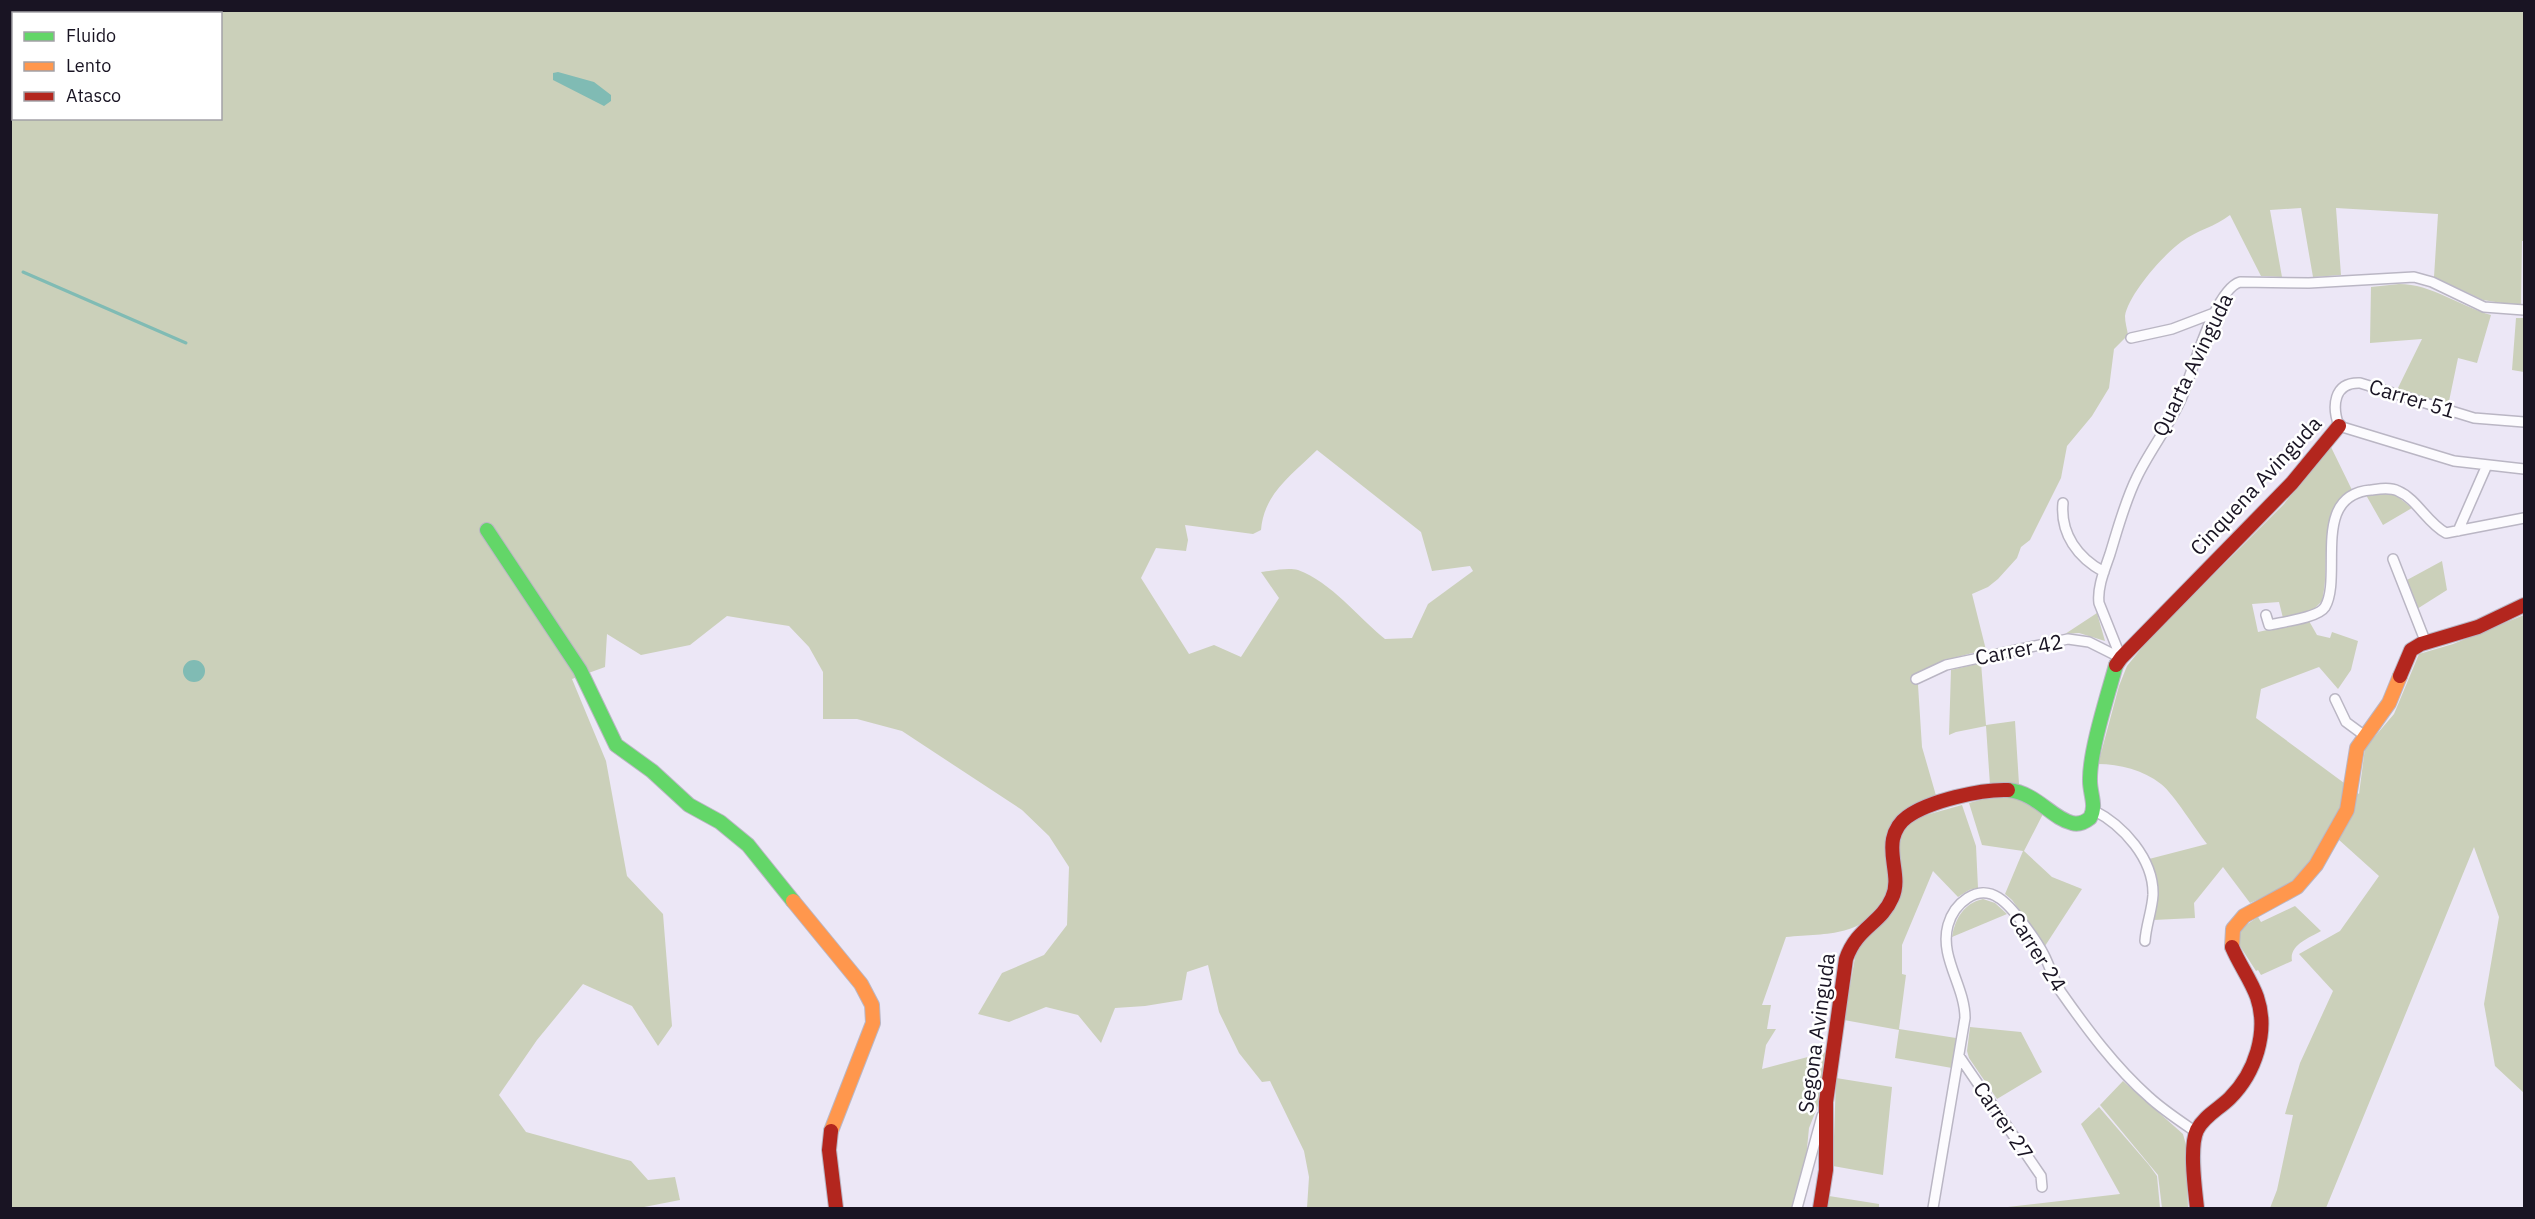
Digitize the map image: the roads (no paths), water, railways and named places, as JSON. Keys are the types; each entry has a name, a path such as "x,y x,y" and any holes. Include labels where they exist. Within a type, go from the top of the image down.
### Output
{"street":[{"name":"Quarta Avinguda","path":"2121,658 2099,603 2104,572 2124,506 2135,479 2182,397 2214,313 2230,288 2240,282 2309,283 2409,278 2432,282 2484,307 2524,310"},
{"path":"2131,338 2172,329 2214,313"},
{"name":"Carrer 51","path":"2339,426 2334,410 2335,400 2344,387 2356,383 2474,417 2524,422"},
{"name":"Cinquena Avinguda","path":"2121,658 2289,487 2339,426 2454,461 2524,469"},
{"path":"2458,531 2487,465"},
{"path":"2266,615 2269,625 2307,617 2320,612 2325,607 2329,592 2330,549 2336,518 2342,506 2355,493 2378,489 2399,491 2446,533 2524,518"},
{"path":"2063,503 2062,522 2074,545 2088,562 2104,572"},
{"path":"487,530 580,670 616,745 652,771 689,805 736,834 790,896 870,998 874,1011 870,1032 831,1128 829,1150 836,1209"},
{"path":"2393,559 2426,643"},
{"path":"2198,1209 2193,1166 2196,1132 2206,1118 2230,1098 2248,1076 2260,1043 2257,997 2232,948 2233,929 2238,921 2250,912 2279,899 2297,887 2314,868 2347,810 2357,748 2389,703 2411,651 2426,643 2478,627 2524,605"},
{"name":"Carrer 42","path":"1916,679 1946,665 2068,639 2089,642 2121,658"},
{"path":"2121,658 2116,666 2090,775 2093,810 2111,820 2124,832 2149,870 2153,896 2145,941"},
{"path":"2334,699 2346,722 2365,736"},
{"name":"Segona Avinguda","path":"1820,1209 1826,1170 1826,1102 1848,952 1854,937 1881,915 1893,898 1896,884 1891,846 1895,831 1901,822 1911,814 1932,806 2000,789 2024,794 2071,823 2085,822 2093,810"},
{"name":"Carrer 24","path":"1933,1209 1965,1012 1963,997 1947,950 1948,926 1955,909 1966,898 1979,894 1993,895 2006,903 2041,950 2060,990 2115,1064 2149,1098 2196,1132"},
{"name":"Carrer 27","path":"1959,1056 2041,1176 2043,1187"},
{"path":"1797,1209 1826,1102"}],"waterway":[{"path":"23,272 186,343"}]}
